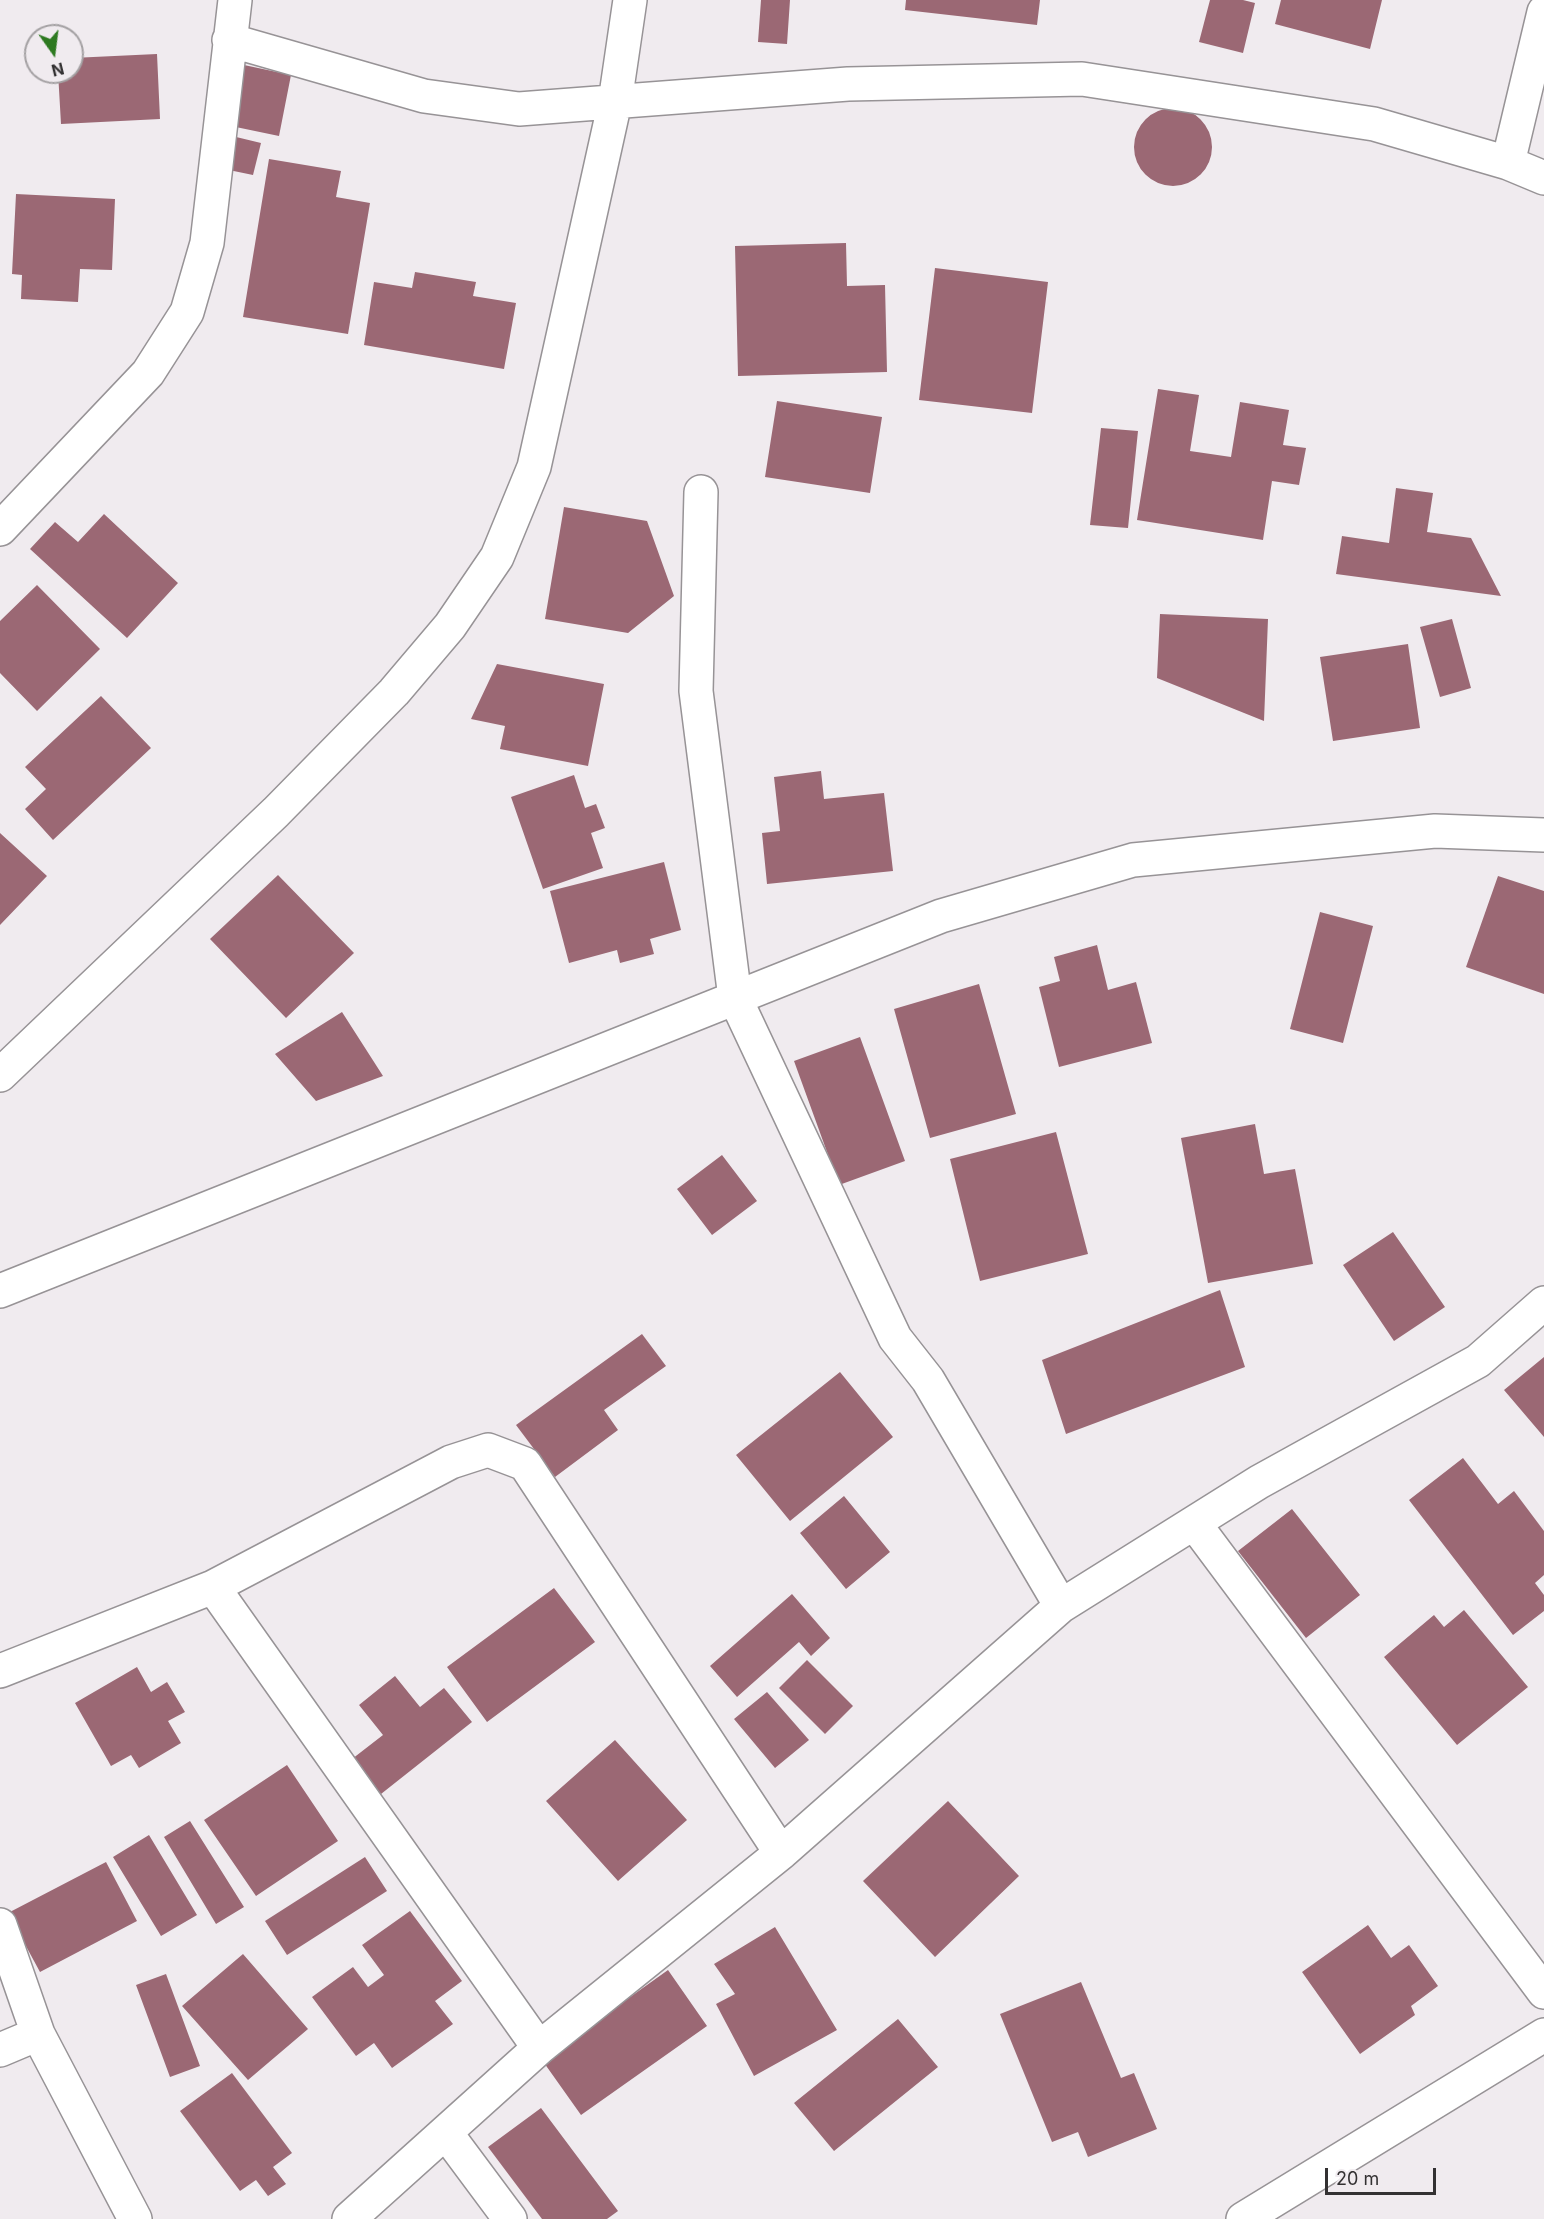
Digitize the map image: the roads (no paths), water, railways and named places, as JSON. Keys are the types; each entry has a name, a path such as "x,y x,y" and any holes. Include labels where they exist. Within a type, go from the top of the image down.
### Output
{"street":[{"path":"0,529 148,373 187,312 207,243 235,0"},
{"path":"0,1075 276,812 394,693 450,626 497,557 534,467 615,102 630,0"},
{"path":"1508,163 1544,12"},
{"path":"229,40 424,96 519,109 848,84 1082,79 1374,124 1508,163 1544,178"},
{"path":"701,492 696,691 735,998 895,1338 928,1380 1062,1606"},
{"path":"0,1290 941,916 1133,860 1435,831 1544,836"},
{"path":"349,2219 539,2048 781,1853 1062,1606 1259,1482 1478,1361 1544,1304"},
{"path":"0,1671 213,1587 451,1462 488,1450 525,1464 781,1853"},
{"path":"1194,1523 1544,1992"},
{"path":"213,1587 539,2048"},
{"path":"0,1925 38,2034 135,2219"},
{"path":"0,2050 38,2034"},
{"path":"1243,2219 1544,2035"},
{"path":"446,2133 510,2219"}]}
